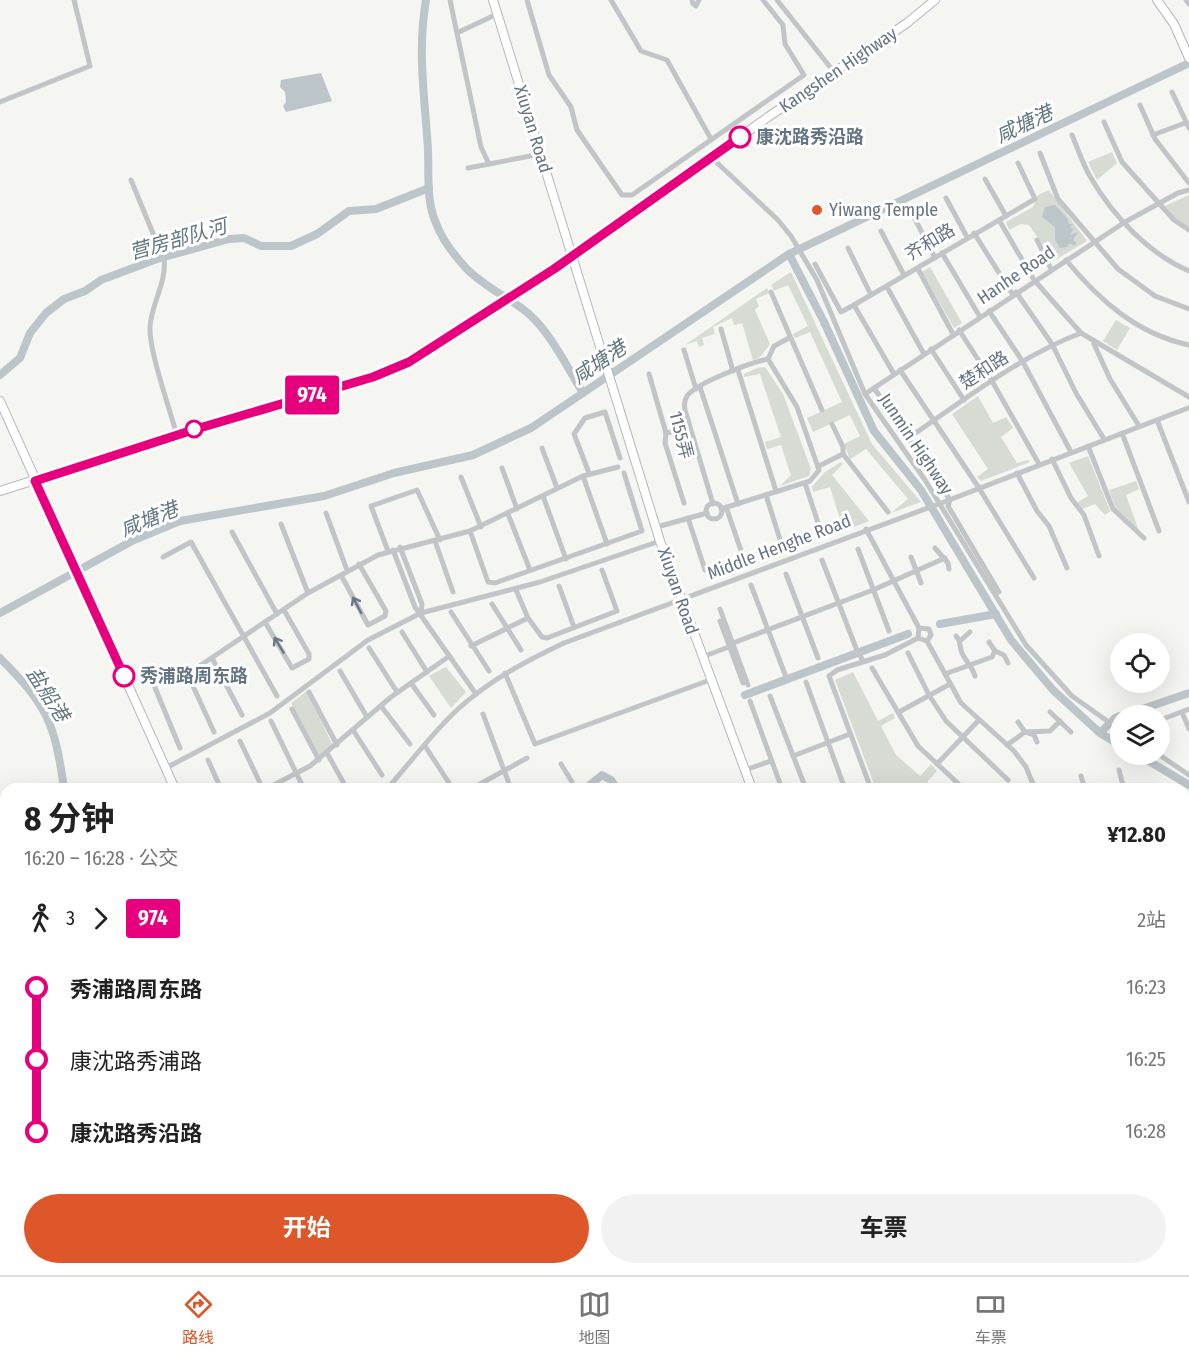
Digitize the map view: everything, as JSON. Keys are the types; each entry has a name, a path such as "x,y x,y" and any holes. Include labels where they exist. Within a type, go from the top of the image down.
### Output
{"main road":[{"name":"Xiuyan Road","path":"493,0 660,542 750,783"},
{"name":"Kangshen Highway","path":"0,491 373,377 436,346 572,256 834,72 908,23 935,0"},
{"path":"1157,0 1174,24 1187,54"},
{"path":"0,401 172,783"}],"street":[{"path":"0,102 80,72 90,66 74,0"},
{"path":"450,0 459,32 481,147 489,164"},
{"path":"527,0 549,75 571,107 577,130 622,195 632,195 804,75 785,44 783,25 763,0"},
{"path":"612,0 641,51 667,60 711,139"},
{"path":"692,0 695,6 699,4 699,0"},
{"path":"777,0 834,72"},
{"path":"1186,0 1189,4"},
{"path":"459,32 497,14"},
{"path":"1153,135 1187,125 1172,92"},
{"path":"1140,105 1153,135 1189,183"},
{"path":"1104,122 1122,162 1158,204 1174,220 1189,230"},
{"path":"1072,135 1091,179 1125,222 1159,255 1189,271"},
{"path":"1040,153 1058,199 1118,269 1142,288 1168,302 1189,309"},
{"path":"468,168 541,154"},
{"name":"Junmin Highway","path":"712,158 791,236 817,280 865,394 939,504 1026,645 1066,690 1110,723"},
{"name":"齐和路","path":"814,264 840,312 887,287 967,237 1035,199 1018,163"},
{"path":"662,174 670,186"},
{"path":"655,179 663,192"},
{"path":"985,179 1006,216"},
{"path":"131,180 163,257 165,268 153,304 150,336 177,436"},
{"name":"Hanhe Road","path":"865,394 1034,280 1125,222 1189,190"},
{"path":"946,198 967,237"},
{"path":"913,215 935,258"},
{"path":"999,220 1034,280 1081,333 1094,344 1154,375 1189,398 1189,409"},
{"path":"881,231 904,275"},
{"path":"974,233 1052,344 1076,393 1104,440"},
{"path":"1037,240 1051,269"},
{"path":"848,248 871,295"},
{"path":"942,253 980,317"},
{"path":"1066,260 1090,289 1124,317 1148,331 1189,345"},
{"path":"918,269 953,334"},
{"path":"887,287 924,354"},
{"path":"771,292 822,410"},
{"path":"854,305 894,374"},
{"path":"989,311 1023,362 1071,452"},
{"path":"721,329 776,491"},
{"path":"959,330 992,381 1039,464"},
{"name":"楚和路","path":"907,439 992,381 1052,344 1081,333"},
{"name":"1155弄","path":"713,504 684,405 687,395 736,370 768,359 774,346 789,338"},
{"path":"1094,344 1110,379 1139,426"},
{"path":"931,349 964,400"},
{"name":"1155弄","path":"684,350 738,504"},
{"path":"706,513 707,508 713,504 724,508 806,483 816,476 819,466 796,407 768,359"},
{"path":"900,370 979,488 1034,578"},
{"name":"1155弄","path":"649,374 666,434 665,443 684,503"},
{"path":"874,388 950,500 948,506 999,592"},
{"name":"Middle Henghe Road","path":"392,783 457,710 476,694 505,673 564,643 1189,409"},
{"path":"607,544 574,434 585,418 605,412 620,459"},
{"path":"1157,420 1189,502"},
{"path":"832,424 843,454 888,512"},
{"path":"666,434 690,428"},
{"path":"1122,433 1159,531"},
{"path":"1088,446 1113,510 1144,538"},
{"path":"542,448 557,488"},
{"path":"819,466 843,454"},
{"path":"1052,459 1071,498 1084,515 1099,555"},
{"path":"180,748 151,678 187,673 308,593 359,564 390,550 437,541 481,527 586,475 618,467"},
{"path":"502,468 517,509"},
{"path":"470,531 488,582 495,584 642,531 624,473"},
{"path":"1017,473 1037,511 1049,526 1067,568"},
{"path":"461,477 481,527"},
{"path":"806,483 822,535"},
{"path":"453,592 437,541 417,490 371,506 415,607 422,613 448,657 476,694"},
{"path":"766,495 783,549"},
{"path":"543,496 566,559"},
{"path":"706,513 709,517 716,519 724,508"},
{"path":"724,508 746,565"},
{"path":"326,513 347,570"},
{"path":"657,527 706,513"},
{"path":"508,514 530,570"},
{"path":"688,518 705,570"},
{"path":"281,524 308,593"},
{"path":"866,529 919,628 918,638"},
{"path":"232,532 277,614"},
{"path":"163,557 191,542 277,696"},
{"path":"166,768 260,718 368,640 422,613 455,603 516,590 660,542"},
{"path":"400,547 422,604 422,613"},
{"path":"934,548 944,558 949,569"},
{"path":"858,549 889,631"},
{"path":"911,557 916,572 920,575 921,583"},
{"path":"702,657 873,590 944,558"},
{"path":"822,560 863,661"},
{"path":"340,574 368,625 385,616 386,611 359,564"},
{"path":"516,590 528,618 542,637 547,638 617,611 602,570"},
{"path":"786,574 818,658"},
{"path":"751,585 786,677"},
{"path":"559,586 574,627"},
{"path":"492,604 521,650"},
{"path":"720,609 745,684"},
{"path":"265,622 292,668 309,659 309,654 284,610"},
{"path":"451,612 489,671"},
{"path":"471,646 528,618"},
{"path":"720,621 731,645"},
{"path":"919,628 929,629 931,635 927,641"},
{"path":"402,632 427,672"},
{"path":"970,632 958,638 961,651 972,665 975,676"},
{"path":"869,783 829,676 831,673 885,655 918,638 927,641 961,703 1007,745 1026,767 1033,783"},
{"path":"989,642 995,651 1004,654 1008,663"},
{"path":"369,648 397,693"},
{"path":"945,674 992,657 995,651"},
{"path":"908,653 929,695 946,720 1008,780"},
{"path":"278,783 319,760 397,693 448,657"},
{"path":"212,658 242,715"},
{"path":"872,668 918,746 958,783"},
{"path":"340,671 367,717"},
{"path":"187,673 214,732"},
{"path":"505,673 535,744 710,680"},
{"path":"806,682 843,783"},
{"path":"411,683 434,715"},
{"path":"899,712 951,684"},
{"path":"309,692 337,745"},
{"path":"770,696 804,783"},
{"path":"750,701 780,783"},
{"path":"381,706 410,744"},
{"path":"292,709 319,760"},
{"path":"1170,716 1189,709"},
{"path":"1050,712 1071,732"},
{"path":"1182,712 1189,729"},
{"path":"483,714 508,783"},
{"path":"937,764 979,720"},
{"path":"271,721 301,783"},
{"path":"1018,722 1024,732 1034,735 1037,742"},
{"path":"1007,745 1024,732 1050,731 1060,722"},
{"path":"353,730 382,775"},
{"path":"794,756 850,734"},
{"path":"240,741 262,783"},
{"path":"425,746 449,783"},
{"path":"327,753 344,783"},
{"path":"481,783 527,758"},
{"path":"208,760 218,783"},
{"path":"745,770 771,761"},
{"path":"1170,762 1189,775"},
{"path":"561,764 572,783"},
{"path":"1119,770 1122,783"},
{"path":"1081,776 1083,783"}],"shaded area":[{"path":"321,73 332,101 286,112 283,106 286,102 285,92 280,87 281,80"},
{"path":"1112,152 1117,163 1097,180 1088,162"},
{"path":"1049,190 1087,241 1050,263 1043,245 1029,225 1021,224 1009,230 1006,222 1033,207 1038,195"},
{"path":"1189,195 1189,228 1175,218 1165,206"},
{"path":"1055,205 1067,218 1069,224 1073,224 1070,228 1074,228 1070,235 1078,232 1073,240 1077,243 1074,246 1070,243 1067,247 1060,248 1055,240 1055,227 1042,217 1045,207"},
{"path":"930,267 962,323 954,328 922,272"},
{"path":"791,272 872,444 921,502 891,513 908,499 866,449 850,459 844,444 860,436 850,415 813,432 807,418 842,402 810,332 795,338 793,334 808,326 788,285 774,291 771,285"},
{"path":"767,288 769,293 756,299 759,306 755,310 770,344 760,357 753,360 742,323 734,325 732,318 713,327 715,334 702,338 704,345 699,347 697,341 685,345"},
{"path":"1116,320 1130,328 1117,350 1103,341"},
{"path":"765,367 783,394 811,469 809,476 780,486 791,475 781,445 767,449 765,442 781,437 760,374 744,377 744,374"},
{"path":"978,396 993,423 1006,417 1013,428 1001,437 1017,463 1028,460 1030,462 981,481 977,477 988,469 952,414"},
{"path":"1088,456 1110,511 1105,515 1095,504 1082,509 1078,502 1088,496 1069,463"},
{"path":"841,462 843,464 832,475 869,521 844,531 830,487 813,492 812,487 825,472"},
{"path":"1136,481 1139,489 1126,495 1139,531 1116,509 1109,490"},
{"path":"446,667 466,692 451,708 429,676"},
{"path":"853,672 878,721 893,713 895,718 881,726 896,755 920,776 931,764 937,771 928,783 874,783 835,680"},
{"path":"307,691 333,746 320,756 291,703"}],"waterway":[{"path":"426,0 423,19 422,75 429,197 436,223 449,247 466,268 537,322 559,352 583,393"},
{"name":"咸塘港","path":"0,613 134,540 180,521 324,496 394,473 473,455 531,428 789,254 1189,63"},
{"name":"营房部队河","path":"0,375 20,358 30,333 46,313 64,299 85,291 101,280 157,259 229,239 244,238 261,246 291,246 317,234 349,211 376,209 429,188"},
{"path":"789,254 824,322 874,431 921,490 1011,640 1053,690 1100,733 1110,739"},
{"path":"940,624 996,614"},
{"path":"745,695 908,634"},
{"name":"盐船港","path":"0,658 29,689 46,716 57,747 63,783"},
{"path":"1154,705 1189,693"},
{"path":"1100,733 1110,723"},
{"path":"1155,765 1186,783"},
{"path":"592,783 602,775 613,783"}],"bus line":[{"name":"974","path":"124,676 35,481 196,429 373,377 409,362 554,269 740,137"}],"place":[{"name":"康沈路秀沿路","path":"740,137"},
{"name":"Yiwang Temple","path":"817,210"},
{"name":"秀浦路周东路","path":"124,676"}]}
